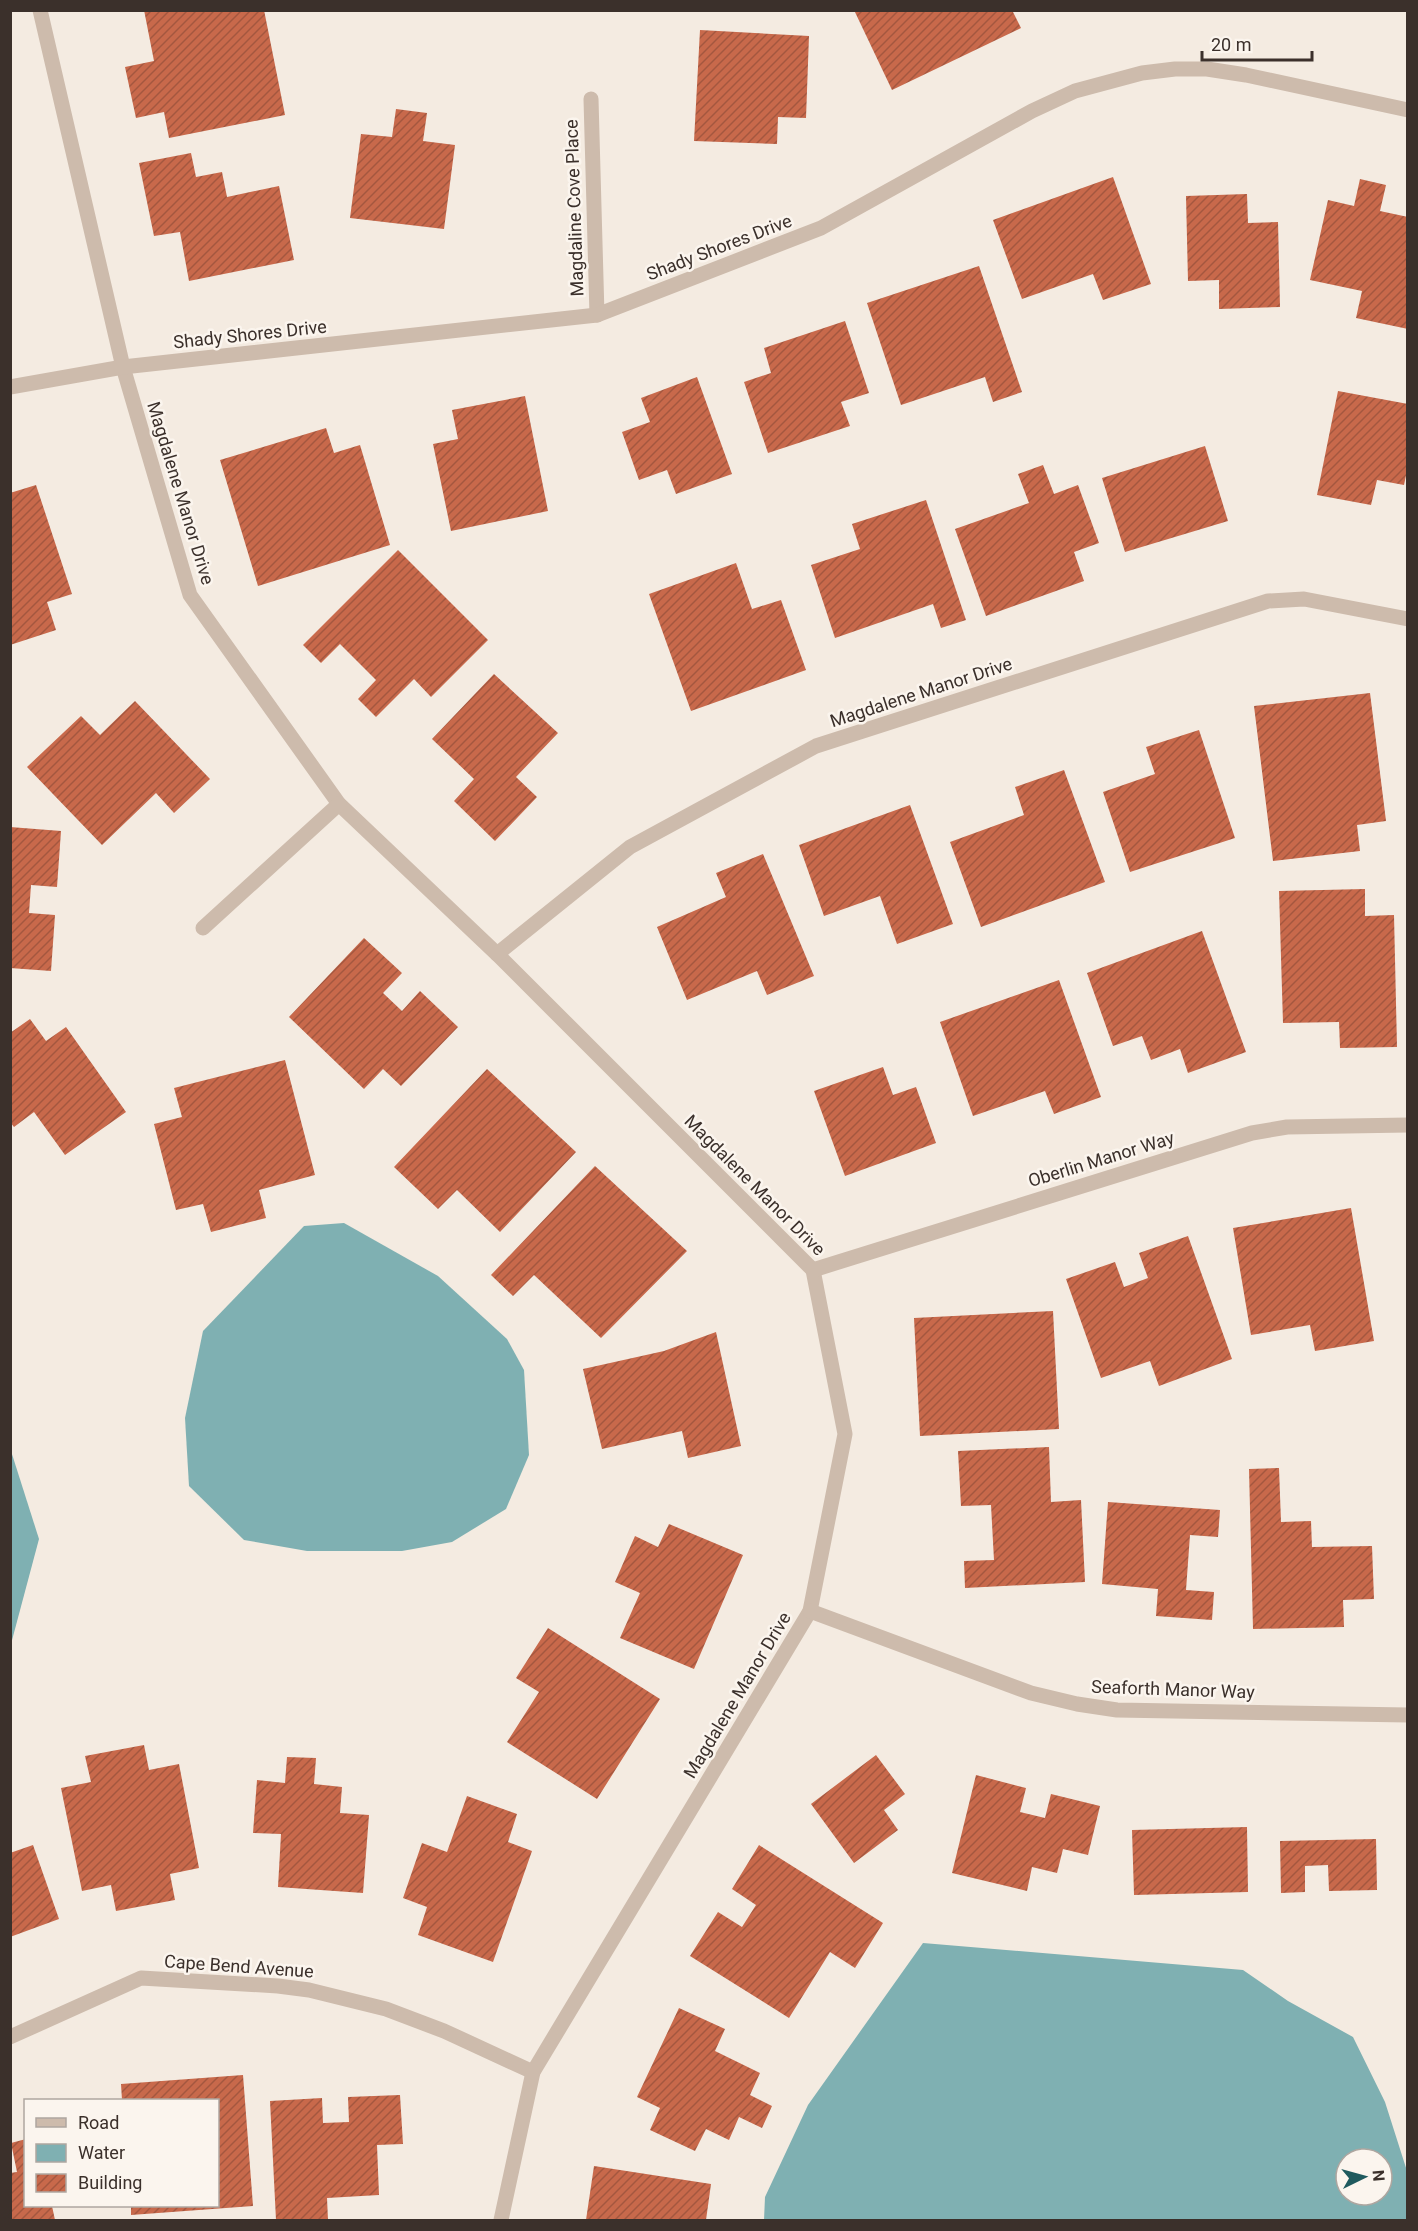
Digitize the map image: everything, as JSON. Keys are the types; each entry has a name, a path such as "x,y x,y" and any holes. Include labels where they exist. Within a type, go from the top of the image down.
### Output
{"street":[{"name":"Magdalene Manor Drive","path":"40,10 123,367 190,595 339,804 497,954 813,1270 845,1434 810,1611 533,2072 501,2220"},
{"name":"Shady Shores Drive","path":"10,387 123,367 597,315 821,228 1032,111 1075,91 1119,78 1175,69 1207,69 1268,79 1407,110"},
{"name":"Magdaline Cove Place","path":"591,99 597,315"},
{"name":"Magdalene Manor Drive","path":"497,954 630,847 816,746 1268,602 1304,599 1407,619"},
{"path":"203,927 339,804"},
{"name":"Oberlin Manor Way","path":"813,1270 1252,1133 1307,1126 1407,1125"},
{"name":"Seaforth Manor Way","path":"810,1611 1030,1693 1077,1704 1117,1710 1407,1715"},
{"name":"Cape Bend Avenue","path":"10,2037 141,1978 278,1986 309,1990 386,2009 444,2031 533,2072"}],"water":[{"path":"344,1223 438,1276 507,1339 524,1370 529,1455 506,1509 452,1542 402,1551 307,1551 244,1540 189,1486 185,1418 203,1331 304,1226"},
{"path":"11,1451 39,1539 11,1644"},
{"path":"923,1943 1243,1970 1288,2001 1353,2037 1385,2102 1407,2171 1407,2220 764,2220 765,2197 808,2105"}],"building":[{"path":"144,10 264,10 285,115 169,138 164,112 136,118 125,67 154,61"},
{"path":"854,10 1012,10 1021,28 892,90"},
{"path":"700,30 809,36 806,118 778,117 777,144 694,141"},
{"path":"396,109 427,113 423,141 455,145 444,229 350,218 361,134 392,137"},
{"path":"191,153 196,177 222,172 227,197 279,186 294,260 189,281 180,232 154,236 139,163"},
{"path":"1113,177 1151,284 1103,300 1093,274 1022,299 993,220"},
{"path":"1360,179 1386,185 1380,211 1408,217 1408,329 1356,318 1362,291 1310,280 1328,200 1354,206"},
{"path":"1247,194 1248,223 1278,222 1280,307 1219,309 1219,280 1188,281 1186,196"},
{"path":"979,266 1022,392 993,402 985,377 901,405 867,303"},
{"path":"845,321 869,393 841,402 850,426 768,453 744,382 771,373 764,348"},
{"path":"697,377 732,474 676,494 667,470 639,480 622,432 650,422 641,398"},
{"path":"1338,391 1408,404 1408,466 1404,485 1377,480 1371,505 1317,495"},
{"path":"525,396 548,511 451,531 433,444 458,439 452,410"},
{"path":"326,428 334,453 360,445 390,545 258,586 220,460"},
{"path":"1205,446 1228,521 1125,552 1102,478"},
{"path":"1043,465 1054,494 1078,485 1099,543 1074,552 1084,581 986,616 955,529 1029,503 1018,474"},
{"path":"36,485 72,594 47,602 56,630 10,645 10,493"},
{"path":"926,500 966,620 941,628 933,604 835,638 811,565 860,549 852,524"},
{"path":"398,550 488,640 431,697 414,679 376,717 358,699 376,680 340,644 321,663 303,645"},
{"path":"736,563 752,609 781,600 806,670 691,711 649,594"},
{"path":"494,674 558,733 516,777 537,797 495,841 454,801 474,779 432,739"},
{"path":"1370,693 1386,821 1357,825 1360,851 1273,861 1254,706"},
{"path":"135,701 210,779 174,813 156,793 102,845 27,767 81,716 100,735"},
{"path":"1199,730 1235,838 1130,872 1103,792 1155,774 1146,747"},
{"path":"1064,770 1105,882 981,927 950,842 1024,815 1015,787"},
{"path":"910,805 953,924 897,944 880,896 824,916 799,845"},
{"path":"10,827 61,831 57,887 31,885 29,913 55,915 51,971 10,968"},
{"path":"763,854 814,976 767,995 757,971 687,1000 657,927 726,897 716,873"},
{"path":"1365,889 1365,916 1394,915 1397,1047 1340,1048 1339,1022 1283,1023 1279,891"},
{"path":"1202,931 1246,1052 1188,1073 1180,1049 1151,1060 1142,1036 1113,1046 1087,973"},
{"path":"364,938 402,973 383,993 402,1011 420,991 458,1027 401,1086 383,1069 364,1089 289,1017"},
{"path":"1059,980 1101,1097 1054,1114 1045,1091 973,1116 940,1022"},
{"path":"30,1019 46,1041 66,1027 126,1112 65,1155 34,1112 14,1127 10,1122 10,1033"},
{"path":"285,1060 315,1175 259,1190 266,1218 211,1232 203,1204 176,1210 154,1124 182,1117 174,1088"},
{"path":"883,1067 893,1095 916,1087 936,1143 845,1176 814,1091"},
{"path":"487,1069 576,1152 500,1232 457,1190 438,1209 394,1167"},
{"path":"595,1166 687,1251 601,1338 534,1275 513,1296 491,1275"},
{"path":"1351,1208 1374,1341 1315,1351 1310,1325 1251,1335 1233,1228"},
{"path":"1188,1236 1232,1359 1159,1386 1150,1361 1101,1378 1066,1279 1115,1262 1124,1287 1148,1278 1139,1253"},
{"path":"1053,1311 1059,1429 920,1436 914,1318"},
{"path":"716,1332 741,1446 688,1458 682,1431 602,1449 583,1369 664,1351"},
{"path":"1049,1447 1051,1502 1081,1500 1085,1582 965,1588 964,1561 994,1560 991,1505 961,1506 958,1451"},
{"path":"1279,1468 1281,1522 1311,1521 1312,1547 1372,1546 1374,1599 1343,1600 1344,1627 1253,1629 1249,1469"},
{"path":"1108,1502 1220,1510 1218,1537 1190,1535 1186,1590 1214,1592 1212,1620 1156,1616 1158,1589 1102,1584"},
{"path":"669,1524 743,1555 694,1669 620,1638 640,1593 615,1582 635,1536 658,1547"},
{"path":"548,1628 660,1699 597,1799 507,1742 539,1692 516,1678"},
{"path":"144,1745 149,1770 179,1764 199,1868 170,1874 175,1900 116,1911 111,1885 82,1891 61,1788 91,1782 85,1756"},
{"path":"876,1755 905,1794 884,1810 898,1830 854,1863 811,1804"},
{"path":"287,1757 316,1758 314,1784 342,1787 340,1813 369,1815 363,1893 278,1887 281,1834 253,1833 257,1780 285,1783"},
{"path":"976,1775 1026,1788 1020,1812 1045,1818 1051,1794 1100,1806 1088,1855 1063,1849 1057,1873 1032,1867 1027,1891 952,1873"},
{"path":"467,1796 517,1814 508,1842 532,1851 493,1962 418,1935 427,1907 403,1898 422,1843 447,1852"},
{"path":"1247,1827 1248,1892 1134,1895 1132,1830"},
{"path":"1376,1839 1377,1890 1329,1891 1328,1865 1305,1866 1305,1892 1281,1893 1280,1841"},
{"path":"33,1845 59,1919 10,1937 10,1853"},
{"path":"759,1845 883,1923 855,1968 830,1952 789,2018 690,1956 718,1912 742,1927 756,1905 732,1889"},
{"path":"679,2008 725,2029 715,2051 760,2073 750,2095 772,2106 762,2128 739,2117 729,2140 706,2129 695,2151 650,2130 660,2108 637,2097"},
{"path":"243,2075 253,2206 131,2215 131,2207 219,2207 219,2099 122,2099 121,2084"},
{"path":"400,2095 403,2144 377,2145 379,2195 327,2198 328,2220 276,2220 270,2101 322,2098 323,2123 349,2122 348,2097"},
{"path":"24,2140 24,2207 52,2207 55,2220 10,2220 10,2173 17,2172 11,2143"},
{"path":"594,2166 711,2184 706,2220 586,2220"}]}
